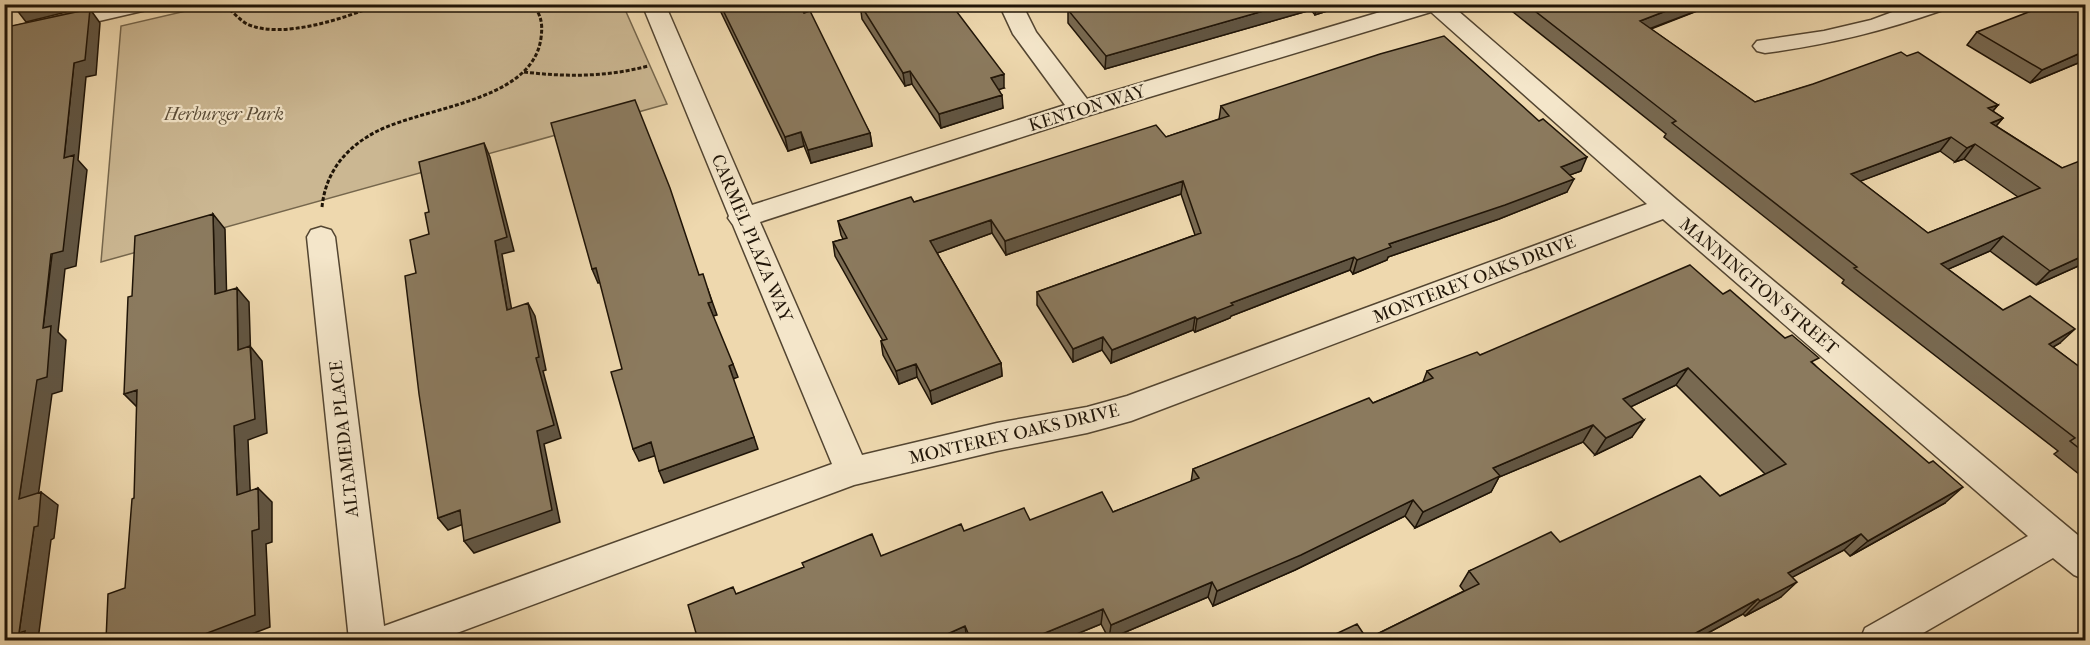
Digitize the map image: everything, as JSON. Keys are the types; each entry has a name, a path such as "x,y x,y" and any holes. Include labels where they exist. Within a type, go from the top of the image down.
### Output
{"street":[{"path":"4,36 143,4"},
{"name":"CARMEL PLAZA WAY","path":"653,4 742,218 852,471"},
{"path":"1010,4 1025,34 1081,109"},
{"name":"KENTON WAY","path":"742,218 1081,109 1434,4"},
{"name":"MANNINGTON STREET","path":"1434,4 1667,207 2085,564"},
{"path":"1765,46 1824,38 1878,25 1938,4"},
{"name":"MONTEREY OAKS DRIVE","path":"393,640 852,471 997,437 1088,420 1131,408 1667,207"},
{"name":"ALTAMEDA PLACE","path":"321,237 367,640"},
{"path":"1878,640 2056,538"}],"path":[{"path":"228,4 229,9 249,25 277,28 312,25 354,15 379,4"},
{"path":"321,237 322,191 341,157 378,131 486,95 524,72 540,55 544,23 533,4"},
{"path":"524,72 563,77 625,72 678,60"}],"green space":[{"name":"Herburger Park","path":"216,4 623,5 667,104 101,262 121,26"}],"building":[{"path":"16,4 35,4 16,9"},
{"path":"720,4 799,4 804,13 810,11 870,133 808,150 801,132 785,137"},
{"path":"860,4 951,4 1004,74 991,78 1002,95 939,114 910,71 903,73"},
{"path":"1087,4 1288,4 1106,56 1068,10"},
{"path":"1526,4 1684,4 1640,21 1755,102 1901,52 1907,56 1918,52 1998,105 1988,108 2003,118 1991,123 2062,168 2082,160 2085,162 2085,255 2050,271 2003,236 1941,264 2003,310 2030,296 2075,329 2049,344 2085,371 2085,453 2070,441 2075,438 1854,268 1857,267 1672,123 1676,121","holes":["1951,137 1967,148 1975,144 2040,188 1928,233 1851,174"]},
{"path":"2049,4 2059,4 2067,9 2085,4 2085,51 2042,70 1977,32"},
{"path":"90,9 85,60 74,63 64,158 74,155 63,251 51,254 43,328 51,326 47,377 37,380 19,499 41,492 38,526 34,527 19,633 25,631 24,640 4,640 4,59 6,59 11,26"},
{"path":"1444,36 1539,121 1543,119 1587,157 1561,167 1574,179 1389,244 1391,247 1357,260 1354,257 1112,350 1103,337 1073,349 1037,292 1201,233 1183,181 1005,241 991,220 930,241 1001,363 930,391 916,364 896,371 881,341 887,339 833,242 847,238 838,221 911,197 914,202 1156,125 1166,137 1229,116 1221,106 1380,54"},
{"path":"635,100 670,188 699,275 703,274 712,302 708,303 733,364 729,366 754,437 659,471 651,442 633,449 611,372 622,369 596,268 592,269 551,123"},
{"path":"484,143 507,237 495,241 507,310 528,303 539,357 536,358 554,425 537,431 552,510 464,541 460,510 438,518 419,394 405,276 416,273 410,240 429,234 425,213 429,212 419,162"},
{"path":"213,214 215,294 237,288 238,350 250,346 255,419 234,426 237,495 258,488 259,529 252,531 255,615 189,640 106,640 108,594 125,588 132,499 134,498 137,390 124,394 128,297 132,296 135,236"},
{"path":"1690,265 1723,294 1730,290 1785,338 1792,335 1819,358 1811,362 1929,463 1933,461 1963,487 1868,541 1861,534 1788,573 1797,582 1760,601 1758,599 1683,640 1323,640 1357,624 1367,639 1479,584 1469,571 1551,532 1560,542 1700,476 1720,496 1786,464 1688,368 1623,399 1644,420 1606,438 1593,425 1493,468 1500,476 1423,512 1413,500 1301,555 1217,591 1212,582 1111,625 1103,609 1028,640 971,640 965,626 934,640 698,640 688,605 733,587 736,594 804,567 802,563 872,534 881,556 961,524 964,531 1024,508 1030,520 1102,492 1113,512 1199,478 1193,469 1369,398 1373,403 1433,378 1427,371 1477,352 1480,355"}]}
